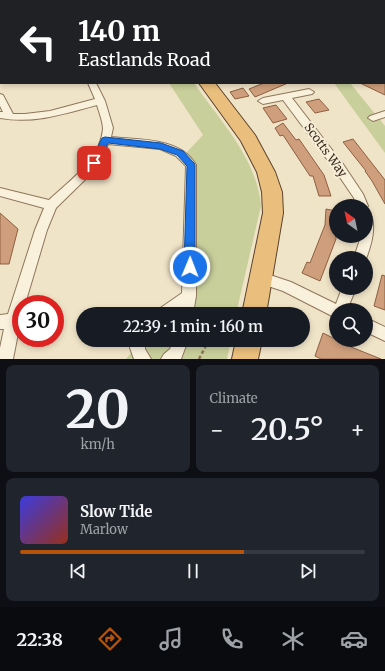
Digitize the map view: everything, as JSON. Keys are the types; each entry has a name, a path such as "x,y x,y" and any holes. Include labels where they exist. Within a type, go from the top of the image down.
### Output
{"highway":[{"path":"208,84 249,139 266,172 272,192 273,213 255,307"},
{"path":"245,359 248,347"}],"street":[{"path":"5,359 6,321 51,205 94,163 105,140 108,128 100,101 92,84"},
{"path":"263,101 309,92"},
{"path":"0,97 10,117"},
{"name":"Scotts Way","path":"286,97 339,167 360,199"},
{"path":"0,115 24,118 41,116 100,101"},
{"path":"373,118 385,114"},
{"path":"105,140 161,146 180,153 191,165 189,296 187,307"},
{"path":"0,192 51,205"},
{"path":"261,278 286,286 329,308"},
{"path":"174,307 189,296"},
{"path":"373,328 385,334"},
{"path":"137,347 138,355 142,359"},
{"path":"169,359 176,354 178,347"}],"path":[{"path":"199,359 205,347"}],"green space":[{"path":"170,84 195,84 236,141 245,156 258,188 261,206 238,307 176,307 188,298 190,160 186,153 203,135"},
{"path":"335,84 351,84 385,126 385,153"},
{"path":"135,347 230,347 227,359 126,359"}],"building":[{"path":"262,84 286,84 255,97 249,89"},
{"path":"362,84 385,84 385,95"},
{"path":"243,88 249,96 235,99 230,92"},
{"path":"319,99 329,110 315,113 306,102"},
{"path":"276,105 287,119 273,123 263,108"},
{"path":"283,123 296,140 299,139 324,175 331,196 319,196 313,176 310,176 283,135 280,136 275,128"},
{"path":"353,139 385,180 385,204 366,171 343,142"},
{"path":"326,209 329,210 329,243 334,243 331,251 329,251 329,257 320,281 302,273 307,262 310,263 325,225"},
{"path":"0,213 18,229 9,264 0,264"},
{"path":"382,275 385,276 385,310 374,306"},
{"path":"323,333 329,336 329,347 351,347 381,359 321,359 315,356"}],"route":[{"path":"94,163 105,140 161,146 180,153 191,165 190,267"}]}
